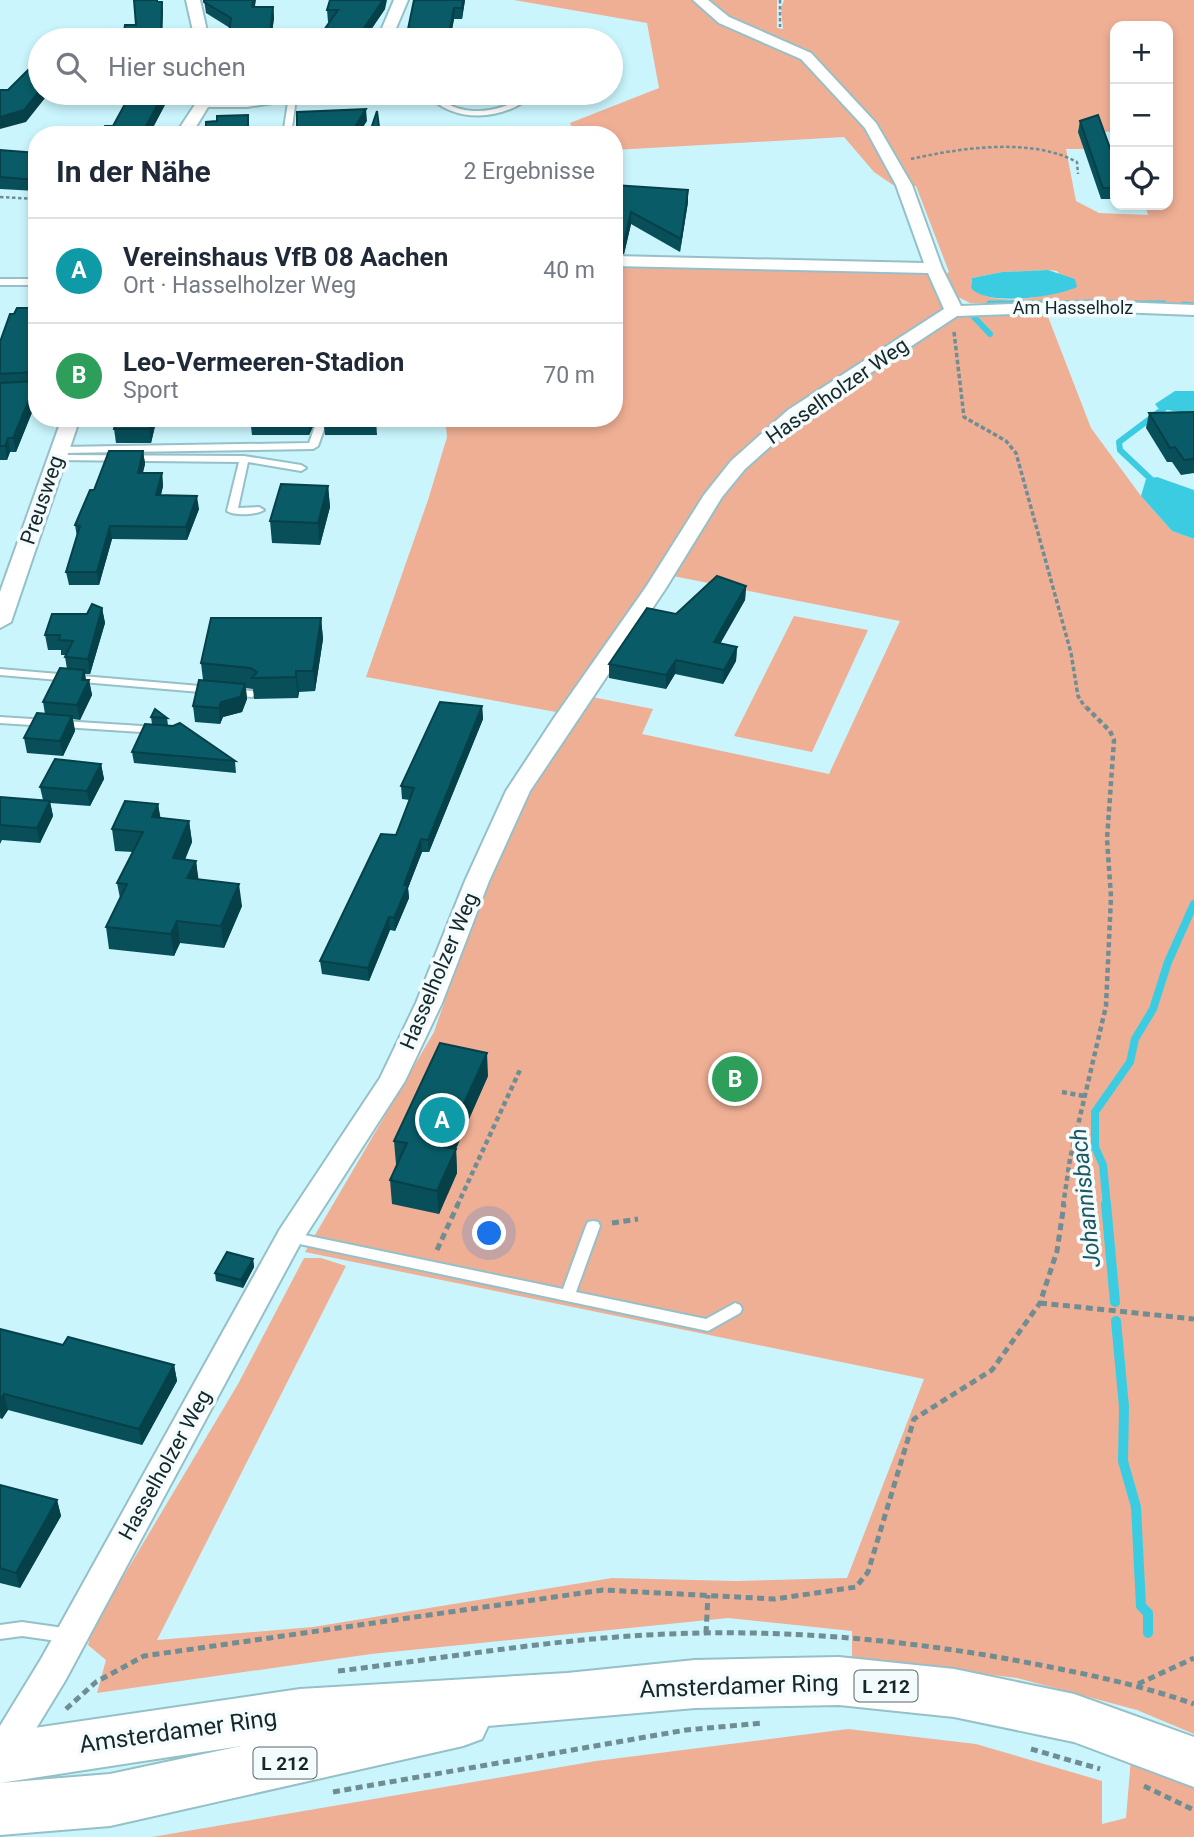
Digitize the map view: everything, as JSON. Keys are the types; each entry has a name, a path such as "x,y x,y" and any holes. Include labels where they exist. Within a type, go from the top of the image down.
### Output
{"main road":[{"name":"Amsterdamer Ring","path":"0,1758 300,1713 567,1697 695,1684 852,1682 954,1693 1074,1718 1194,1762"},
{"name":"Amsterdamer Ring","path":"0,1809 110,1800 567,1697"}],"street":[{"path":"193,0 199,28"},
{"path":"389,28 401,0"},
{"path":"700,0 724,20 806,56 871,126 894,165 934,268 951,300 950,314"},
{"path":"188,126 199,105"},
{"path":"623,261 934,268"},
{"name":"Am Hasselholz","path":"950,314 1092,306 1194,310"},
{"name":"Hasselholzer Weg","path":"0,1758 72,1636 290,1237 392,1081 429,1003 477,881 518,790 565,718 661,581 714,495 738,465 795,414 950,314"},
{"name":"Preusweg","path":"0,622 68,427"}],"lane":[{"path":"287,126 291,105"},
{"path":"442,105 468,112 494,112 512,105"},
{"path":"0,282 28,282"},
{"path":"58,454 313,446 320,427"},
{"path":"58,454 244,459 301,468"},
{"path":"244,459 232,511 259,510"},
{"path":"0,672 251,694"},
{"path":"0,720 175,732"},
{"path":"568,1294 593,1226"},
{"path":"290,1237 708,1325 735,1309"},
{"path":"0,1632 22,1629 72,1636"}],"path":[{"path":"894,165 947,152 1023,150 1072,158 1077,162 1078,174"},
{"path":"0,197 28,199"},
{"path":"66,1709 96,1682 144,1656 603,1590 775,1599 856,1587 868,1572 914,1419 992,1370 1040,1303 1057,1251 1070,1159 1106,1006 1111,898 1107,839 1114,740 1110,732 1084,708 1078,696 1071,653 1016,453 1006,441 964,417 957,375 954,324 950,314"},
{"path":"436,1251 520,1070"},
{"path":"1062,1092 1084,1097"},
{"path":"593,1226 638,1219"},
{"path":"1040,1303 1194,1319"},
{"path":"706,1633 708,1595"},
{"path":"1138,1684 1194,1658"},
{"path":"320,1795 686,1730 766,1722"},
{"path":"1022,1747 1110,1772"},
{"path":"1135,1781 1194,1810"}],"shaded area":[{"path":"514,0 777,0 777,28 783,29 781,8 784,0 1194,0 1194,307 970,303 956,296 916,186 893,185 874,172 844,137 623,149 623,126 571,126 570,123 616,105 623,105 623,102 659,88 647,23","holes":["1048,270 1057,271 1072,289 1034,297 1006,299 994,298 971,288 972,278 1002,272"]},
{"path":"623,263 927,271 943,300 944,312 772,423 747,447 556,712 366,677 428,500 447,437 446,427 623,427"},
{"path":"1045,309 1091,428 1141,496 1172,531 1194,539 1194,1734 1137,1710 1017,1678 852,1658 852,1631 728,1618 371,1654 97,1693 106,1660 88,1645 92,1629 238,1384 304,1258 321,1258 346,1266 157,1640 313,1627 612,1578 736,1581 847,1578 924,1379 305,1252 434,1032 488,876 526,798 592,697 653,709 642,734 829,774 900,621 673,576 723,495 759,451 791,422 946,321 962,314"},
{"path":"794,616 868,630 812,752 734,736"},
{"path":"848,1729 976,1744 1102,1781 1102,1824 1126,1818 1131,1758 1194,1785 1194,1837 152,1837 596,1761"}],"water":[{"path":"1048,270 1075,279 1077,287 1038,297 1006,299 979,294 971,288 972,278 1002,272"},
{"path":"1175,391 1194,391 1194,415 1158,408 1155,404"},
{"path":"1157,477 1194,490 1194,539 1172,531 1141,496 1146,479"}],"building":[{"path":"134,0 162,2 161,28 125,28 125,25 136,25"},
{"path":"253,0 252,7 273,7 270,28 230,28 231,18 204,2"},
{"path":"330,0 383,0 364,28 325,28 338,10 327,10"},
{"path":"414,0 463,0 462,8 454,8 450,28 408,28"},
{"path":"28,70 28,105 24,110 0,117 0,90 8,90"},
{"path":"124,105 157,105 146,126 113,126"},
{"path":"366,109 356,126 297,126 297,112"},
{"path":"377,111 379,126 372,126"},
{"path":"248,115 248,126 206,126 206,122 217,121 217,116"},
{"path":"1098,115 1110,148 1110,188 1103,188 1080,121"},
{"path":"0,150 28,152 28,179 0,177"},
{"path":"623,186 688,190 681,239 631,212 624,242"},
{"path":"17,308 28,308 28,372 0,374 0,342 10,314 14,314"},
{"path":"28,381 28,402 13,438 8,438 5,446 0,446 0,383"},
{"path":"1194,412 1194,459 1184,460 1175,447 1170,448 1149,413"},
{"path":"115,427 150,427 149,429"},
{"path":"109,451 143,451 138,473 162,473 156,495 197,496 186,527 110,526 97,572 66,572 80,526 75,525 90,490 94,490"},
{"path":"281,484 328,486 318,523 270,521"},
{"path":"717,576 746,586 714,642 737,647 724,670 676,660 666,675 609,664 647,608 676,614"},
{"path":"92,604 102,608 88,659 65,657 73,641 59,640 60,635 45,635 52,614 87,614"},
{"path":"211,618 321,618 313,671 296,671 296,677 252,678 257,672 250,668 201,663"},
{"path":"60,668 84,670 82,680 89,680 77,705 43,702"},
{"path":"199,680 245,684 240,697 221,702 219,708 193,706"},
{"path":"440,702 482,706 428,840 421,839 404,885 408,885 394,918 389,917 368,968 320,961 381,834 396,835 414,788 401,786"},
{"path":"155,709 167,718 151,717"},
{"path":"37,713 72,716 60,741 24,738"},
{"path":"180,723 235,761 132,752 145,724 173,726"},
{"path":"55,759 101,764 87,791 40,787"},
{"path":"0,797 50,801 37,828 0,825"},
{"path":"125,801 158,804 152,817 189,821 173,858 196,861 187,878 239,884 221,926 177,921 171,934 106,927 127,884 117,883 143,832 112,829"},
{"path":"440,1043 487,1053 444,1147 456,1149 437,1191 390,1180 407,1143 394,1141"},
{"path":"227,1252 253,1259 241,1280 215,1273"},
{"path":"0,1329 63,1345 68,1337 174,1365 139,1429 4,1394 0,1400"},
{"path":"0,1485 57,1500 16,1573 0,1568"}],"waterway":[{"path":"989,303 1164,303"},
{"path":"1183,304 1194,305"},
{"path":"973,316 990,334"},
{"path":"1156,484 1120,450 1119,442 1167,406"},
{"name":"Johannisbach","path":"1107,1206 1103,1165 1095,1147 1095,1112 1130,1062 1135,1039 1153,1009 1168,962 1194,904"},
{"name":"Johannisbach","path":"1106,1204 1115,1302"},
{"name":"Johannisbach","path":"1116,1321 1124,1407 1123,1461 1136,1507 1141,1606 1148,1613 1148,1633"}],"place":[{"name":"Leo-Vermeeren-Stadion","path":"735,1079"},
{"name":"Vereinshaus VfB 08 Aachen","path":"442,1120"}]}
